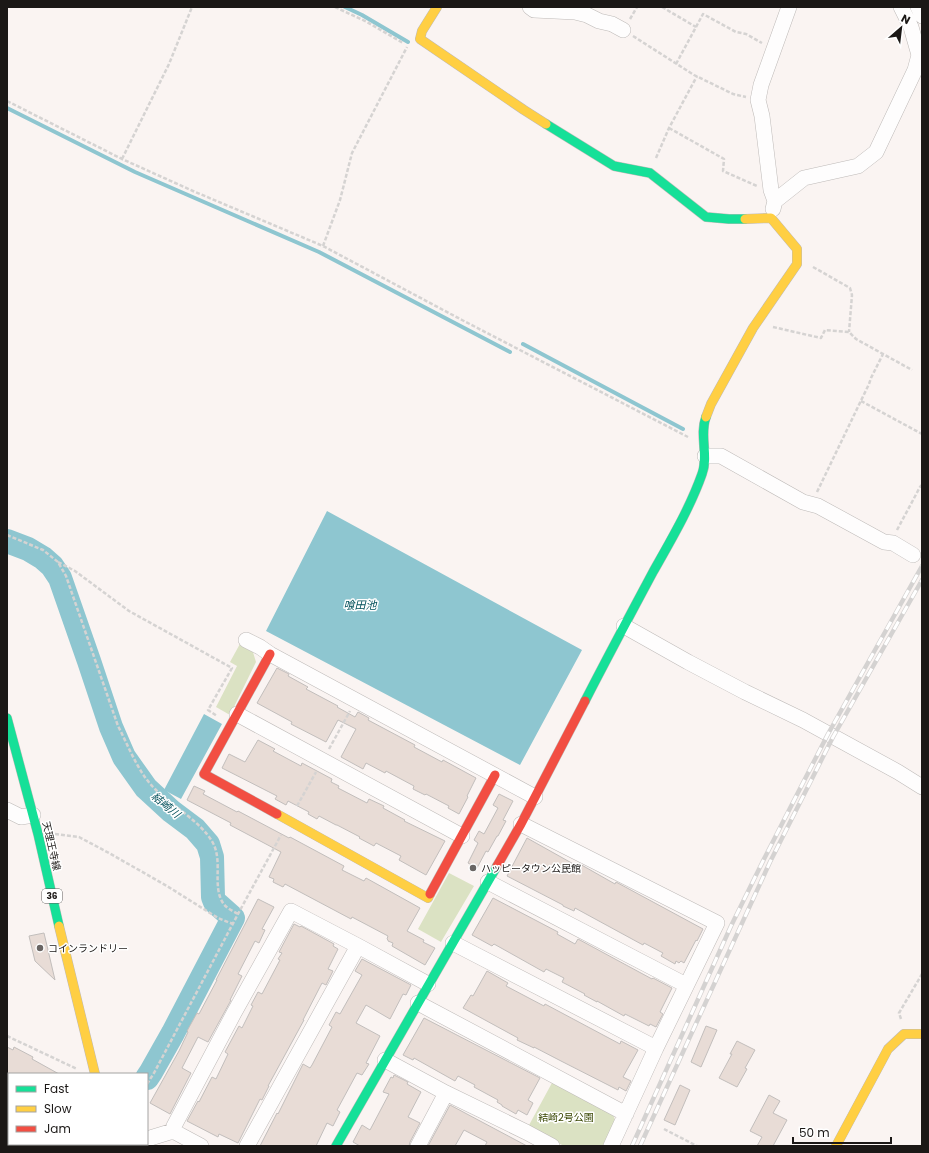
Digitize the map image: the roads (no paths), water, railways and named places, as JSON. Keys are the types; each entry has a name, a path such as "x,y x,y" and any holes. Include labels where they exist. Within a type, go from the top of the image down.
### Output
{"street":[{"path":"336,1146 521,824 624,626 690,504 703,472 705,456 705,420 711,404 757,322 797,264 797,249 771,218 729,219 706,217 650,173 614,166 524,110 420,39 422,31 437,7"},
{"path":"530,7 534,10 576,12 587,15 599,21 612,24 623,30"},
{"path":"771,218 773,195 762,116 758,100 761,85 789,7"},
{"path":"773,195 804,178 858,166 876,152 915,70 919,55 912,27 901,7"},
{"path":"918,7 922,16"},
{"path":"705,456 721,456 804,502 818,506 884,542 893,543 913,556"},
{"path":"624,626 694,666 803,720 898,772 922,787"},
{"path":"246,640 535,797"},
{"path":"270,654 204,774 428,898 495,775"},
{"name":"天理王寺線","path":"7,718 38,834 67,962 94,1070"},
{"path":"235,719 323,760 462,836"},
{"path":"7,810 21,818 33,815"},
{"path":"521,824 716,923 656,1048 612,1146"},
{"path":"488,882 686,985"},
{"path":"173,1131 174,1126 234,1012 291,911 428,984"},
{"path":"452,943 656,1048"},
{"path":"247,1146 358,946"},
{"path":"418,1003 626,1114"},
{"path":"836,1146 888,1049 904,1034 922,1034"},
{"path":"385,1060 446,1093 552,1146"},
{"path":"418,1146 446,1093"},
{"path":"148,1139 173,1131 201,1146"}],"water":[{"name":"喰田池","path":"327,511 582,650 520,765 266,631"},
{"path":"204,714 222,724 181,799 164,790"}],"waterway":[{"path":"345,7 362,15 408,42"},
{"path":"7,108 135,172 319,252 510,352"},
{"path":"523,344 683,429"},
{"name":"結崎川","path":"7,541 28,549 43,558 52,566 60,578 111,727 124,757 146,788 171,811 195,829 208,844 212,857 213,897 215,902 233,918 173,1033 148,1076"}],"railway":[{"path":"632,1146 731,926 764,859 828,734 922,566"},
{"path":"640,1146 770,862 833,737 922,580"}],"place":[{"name":"ハッピータウン公民館","path":"473,868"},
{"name":"コインランドリー","path":"40,948"}],"park label":[{"name":"結崎2号公園","path":"566,1117"}]}
